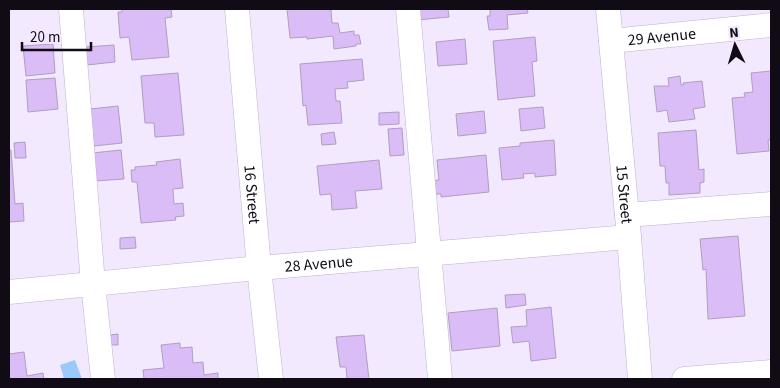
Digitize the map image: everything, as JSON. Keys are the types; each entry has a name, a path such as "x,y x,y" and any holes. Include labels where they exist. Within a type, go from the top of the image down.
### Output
{"street":[{"path":"71,9 93,284 103,379"},
{"name":"16 Street","path":"237,9 259,268 271,379"},
{"path":"408,9 440,379"},
{"name":"15 Street","path":"608,9 640,379"},
{"name":"29 Avenue","path":"611,41 771,25"},
{"name":"28 Avenue","path":"9,292 428,253 628,226 771,204"},
{"path":"684,379 771,372"}],"water":[{"path":"75,360 82,379 64,379 60,365"}],"building":[{"path":"122,9 171,9 172,17 165,18 169,57 132,60 129,37 120,38 118,12 122,12"},
{"path":"287,9 331,9 332,23 338,23 340,33 354,31 354,35 359,35 361,44 334,49 333,36 307,39 307,37 290,38"},
{"path":"416,9 448,9 449,17 417,20"},
{"path":"490,9 527,9 528,13 507,15 508,29 489,30 487,16 490,16"},
{"path":"535,37 537,61 532,62 535,96 498,100 493,41"},
{"path":"465,39 467,64 438,66 436,42"},
{"path":"53,44 55,73 26,76 23,46"},
{"path":"114,45 115,62 87,65 86,47"},
{"path":"362,59 364,80 347,82 348,88 335,89 336,101 340,101 342,123 308,125 306,105 303,106 300,64"},
{"path":"771,71 771,140 768,140 769,151 737,154 732,98 745,97 744,93 753,92 751,73"},
{"path":"178,73 184,135 155,137 154,123 145,123 141,76"},
{"path":"680,76 681,85 684,85 683,83 702,81 705,107 693,109 695,119 669,122 667,110 657,112 654,86 669,86 668,78"},
{"path":"55,78 58,109 28,112 26,80"},
{"path":"118,106 122,143 94,146 90,109"},
{"path":"543,107 545,128 521,131 519,109"},
{"path":"484,111 486,133 458,136 456,114"},
{"path":"399,112 399,124 379,125 379,113"},
{"path":"402,128 404,155 390,156 388,129"},
{"path":"696,130 699,170 704,169 704,182 700,183 700,193 669,195 669,183 666,183 665,166 660,166 658,133"},
{"path":"334,132 336,144 322,145 321,134"},
{"path":"554,140 556,175 535,177 535,173 523,174 524,178 502,180 499,148 520,146 520,143"},
{"path":"25,142 26,158 15,158 14,143"},
{"path":"9,150 11,150 15,204 23,203 24,221 9,222"},
{"path":"121,150 124,179 95,181 92,153"},
{"path":"486,155 489,192 441,197 441,194 433,194 432,181 439,180 437,160"},
{"path":"180,159 183,188 173,189 174,204 183,203 184,216 175,217 176,220 141,223 137,182 132,182 131,170 135,170 135,167 157,165 156,162"},
{"path":"379,160 382,189 355,191 357,208 332,210 331,194 320,195 317,166"},
{"path":"738,236 745,316 708,319 706,269 703,270 700,239"},
{"path":"135,237 136,248 120,249 120,238"},
{"path":"525,294 526,305 506,308 505,295"},
{"path":"551,307 556,358 531,361 529,341 513,343 511,327 527,326 526,310"},
{"path":"497,308 500,346 452,351 448,313"},
{"path":"118,334 118,345 111,345 110,335"},
{"path":"364,335 369,379 347,379 346,367 340,367 336,337"},
{"path":"180,343 180,348 192,347 193,363 203,362 204,375 218,373 218,379 144,379 143,370 164,368 161,345"},
{"path":"24,352 27,376 43,373 44,379 9,379 9,354"}]}
